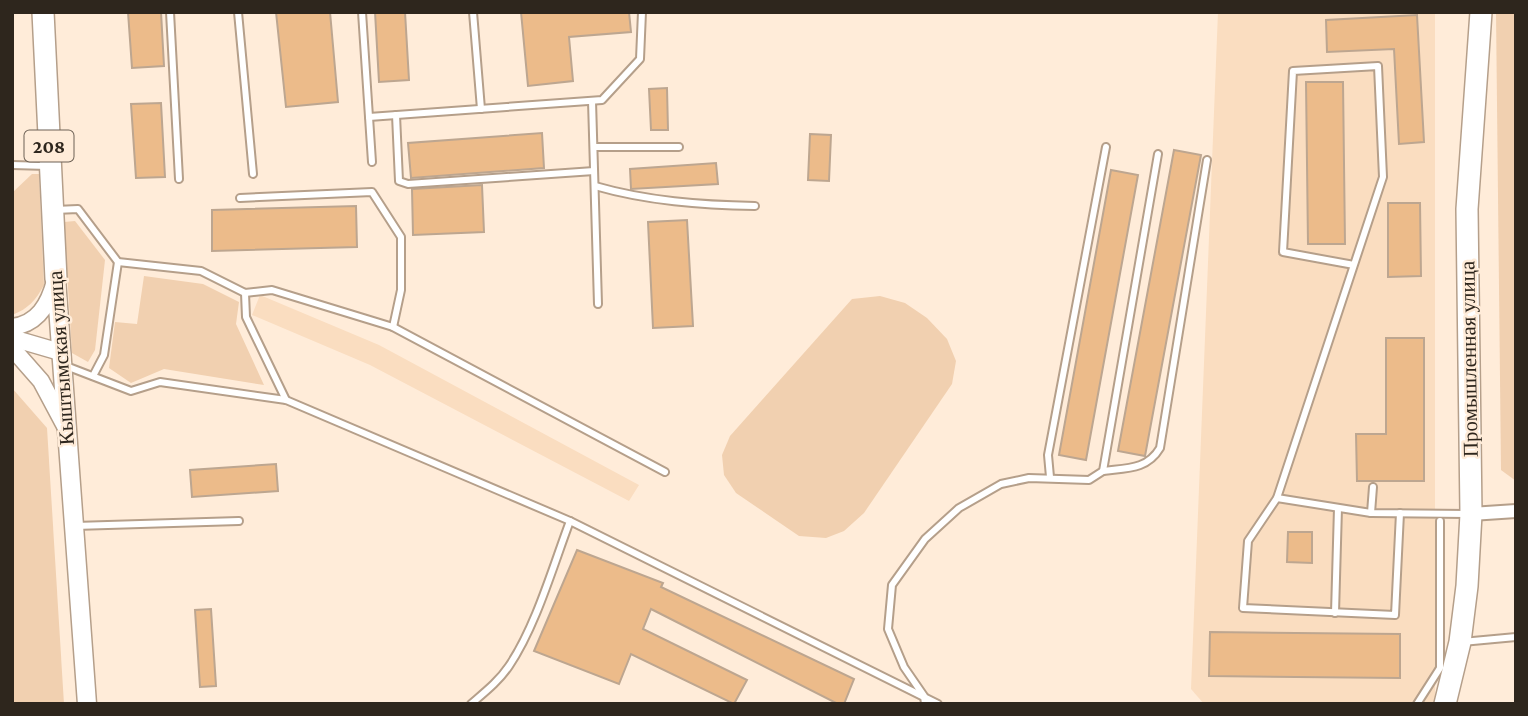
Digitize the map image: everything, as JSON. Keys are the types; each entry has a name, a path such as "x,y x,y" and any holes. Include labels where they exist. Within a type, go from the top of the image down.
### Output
{"main road":[{"name":"Кыштымская улица","path":"43,12 40,166 53,210 65,427 87,704"},
{"name":"Промышленная улица","path":"1445,704 1460,642 1467,586 1471,514 1467,209 1482,12"}],"street":[{"path":"12,327 22,326 39,315 50,301 56,279"},
{"path":"12,338 61,358"},
{"path":"12,348 41,381 65,427"},
{"path":"1471,514 1516,511"}],"lane":[{"path":"170,12 179,179"},
{"path":"237,12 253,174"},
{"path":"362,12 372,162"},
{"path":"473,12 481,109"},
{"path":"369,117 602,100 640,59 642,12"},
{"path":"1354,265 1283,252 1293,71 1378,66 1383,177 1354,265 1277,498 1248,541 1243,608 1395,615 1400,513"},
{"path":"592,101 598,304"},
{"path":"396,115 399,181 408,184 594,171"},
{"path":"594,147 680,147"},
{"path":"1050,477 1048,455 1106,147"},
{"path":"1103,471 1158,154"},
{"path":"925,700 904,667 888,629 892,586 925,539 959,508 1000,484 1050,477 1089,480 1103,471 1142,467 1160,448 1207,160"},
{"path":"12,165 40,166"},
{"path":"595,186 626,195 694,204 755,206"},
{"path":"240,198 372,192 401,237 401,290 393,327"},
{"path":"53,210 78,209 118,262 104,355 93,376"},
{"path":"118,262 201,271 245,293 272,290 393,327 665,472"},
{"path":"245,293 246,317 286,400"},
{"path":"61,358 93,376 131,391 160,382 286,400 570,521 937,704"},
{"path":"1371,513 1373,487"},
{"path":"1277,498 1371,513 1471,514"},
{"path":"1335,612 1338,508"},
{"path":"73,526 239,521"},
{"path":"471,704 490,688 509,666 527,632 570,521"},
{"path":"1417,704 1440,667 1440,521"},
{"path":"1460,642 1516,637"}],"shaded area":[{"path":"1218,12 1435,12 1435,704 1204,704 1191,689"},
{"path":"1496,12 1516,12 1516,481 1501,470"},
{"path":"32,174 39,174 44,285 31,303 12,315 12,193"},
{"path":"75,221 105,260 95,350 88,362 72,353 64,222"},
{"path":"144,276 203,284 239,302 236,324 264,385 164,369 131,383 109,368 115,322 137,324"},
{"path":"260,295 379,345 639,485 629,501 370,365 252,315"},
{"path":"880,296 905,303 927,318 947,339 956,361 952,384 864,513 844,531 826,538 799,536 736,493 724,475 722,455 730,436 852,299"},
{"path":"12,388 47,428 64,704 12,704"}],"building":[{"path":"128,12 161,12 164,66 132,68"},
{"path":"276,12 330,12 338,102 286,107"},
{"path":"375,12 405,12 409,80 379,82"},
{"path":"521,12 629,12 631,32 569,37 573,81 528,86"},
{"path":"1417,15 1424,142 1399,144 1394,49 1327,52 1326,20"},
{"path":"1306,82 1343,82 1345,244 1308,244"},
{"path":"667,88 668,130 651,130 649,89"},
{"path":"161,103 165,177 136,178 131,104"},
{"path":"542,133 544,168 411,178 408,143"},
{"path":"810,134 831,135 829,181 808,180"},
{"path":"1174,150 1201,155 1145,456 1118,451"},
{"path":"716,163 718,184 631,189 630,169"},
{"path":"1111,170 1138,175 1086,460 1059,455"},
{"path":"482,185 484,232 413,235 412,189"},
{"path":"1388,203 1420,203 1421,276 1388,277"},
{"path":"356,206 357,247 212,251 212,210"},
{"path":"687,220 693,326 653,328 648,222"},
{"path":"1386,338 1424,338 1424,481 1357,481 1356,434 1386,434"},
{"path":"276,464 278,491 192,497 190,470"},
{"path":"1288,532 1312,532 1312,563 1287,562"},
{"path":"577,550 663,583 661,587 854,679 844,704 838,704 651,609 643,629 747,680 734,704 631,654 619,684 534,651"},
{"path":"211,609 216,686 200,687 195,610"},
{"path":"1210,632 1400,634 1400,678 1209,676"}]}
